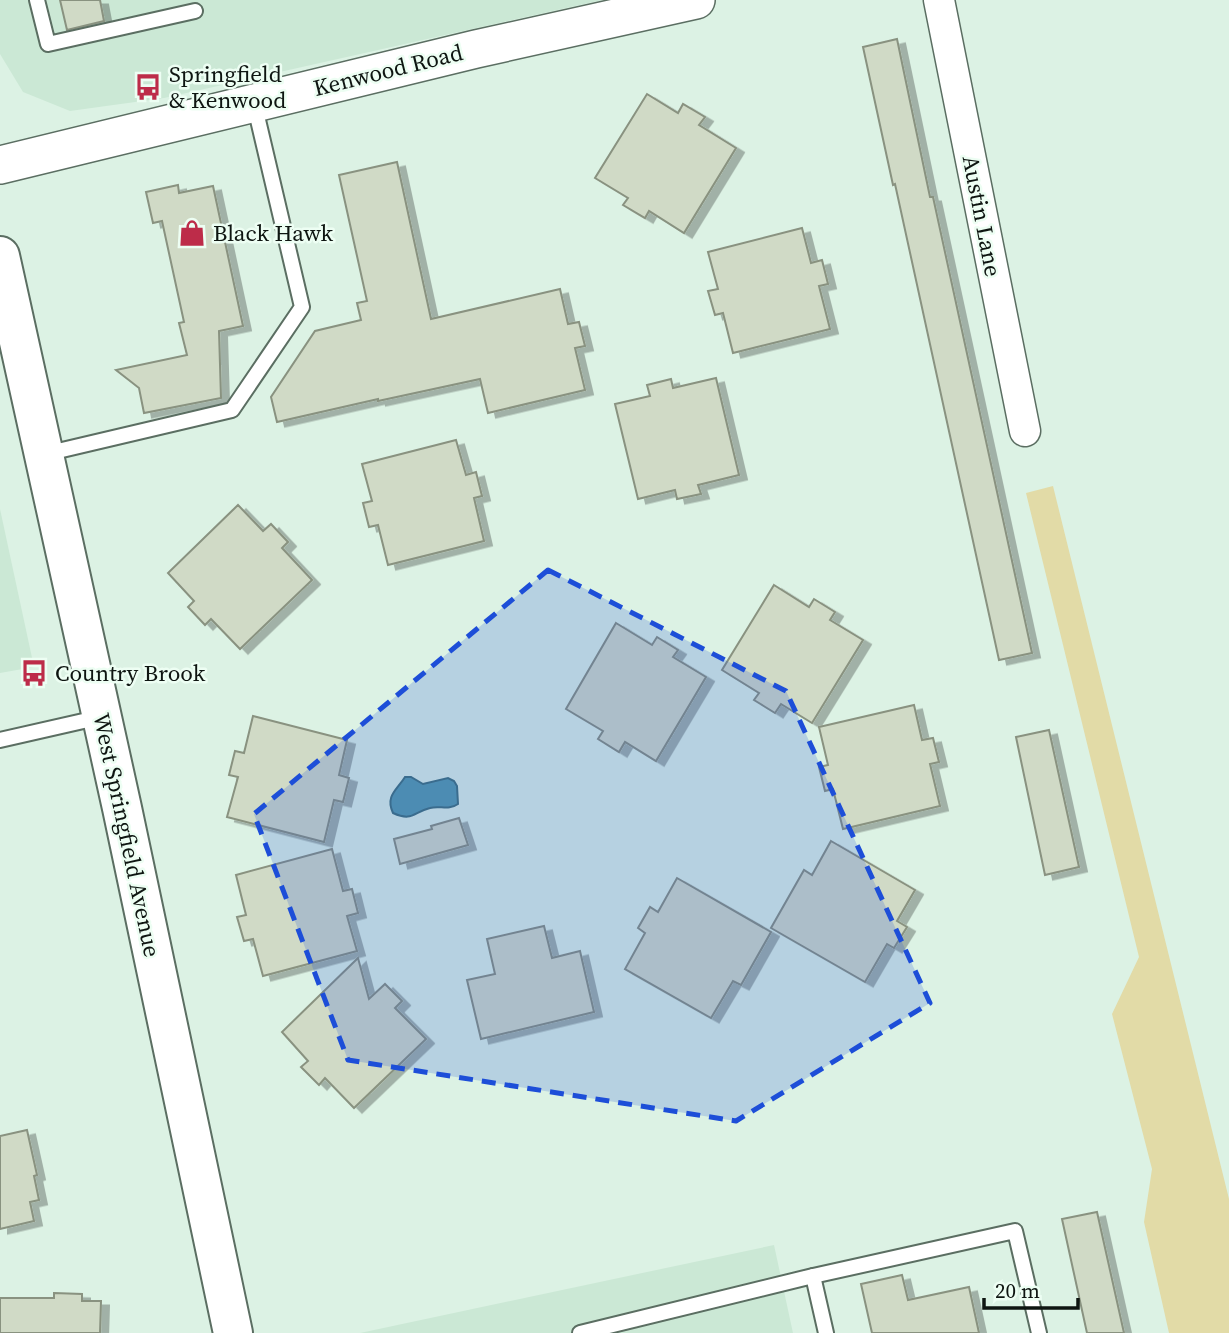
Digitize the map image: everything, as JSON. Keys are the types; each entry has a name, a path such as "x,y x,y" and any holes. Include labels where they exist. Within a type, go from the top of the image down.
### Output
{"main road":[{"name":"West Springfield Avenue","path":"0,256 102,717 233,1333"}],"street":[{"name":"Kenwood Road","path":"0,165 476,49 696,0"},
{"name":"Austin Lane","path":"939,0 1025,431"}],"lane":[{"path":"37,0 48,44 195,11"},
{"path":"44,454 232,410 302,307 254,103"},
{"path":"0,740 102,717"},
{"path":"580,1333 813,1276 1015,1231 1039,1333"},
{"path":"813,1276 826,1333"}],"highlighted area":[{"path":"548,570 786,691 930,1003 736,1121 348,1060 254,814"}],"shaded area":[{"path":"0,0 602,0 164,98 70,111 23,92 0,54"},
{"path":"1053,486 1229,1199 1229,1333 1169,1333 1144,1222 1152,1169 1112,1014 1139,957 1026,493"},
{"path":"0,509 34,667 0,673"},
{"path":"774,1245 793,1333 360,1333"}],"water":[{"path":"405,777 411,777 423,784 448,778 454,781 458,804 430,808 405,817 393,813 391,798"}],"building":[{"path":"60,0 100,0 104,21 67,30"},
{"path":"897,39 1032,653 999,660 863,47"},
{"path":"647,94 678,113 683,104 705,117 699,125 736,148 684,233 649,211 645,218 623,205 628,198 595,178"},
{"path":"397,162 431,319 560,289 568,324 579,322 585,346 575,348 585,390 488,413 480,379 277,422 271,397 315,331 361,320 357,303 367,301 339,175"},
{"path":"178,185 179,193 213,186 243,326 219,331 221,398 144,413 139,388 116,370 187,355 179,323 184,322 162,221 153,223 146,192"},
{"path":"802,228 811,263 822,260 828,284 819,286 830,329 733,353 723,313 715,315 708,291 718,289 708,252"},
{"path":"716,378 739,475 698,485 701,494 677,499 675,490 638,499 615,404 650,396 647,385 671,379 673,388"},
{"path":"456,440 466,475 476,472 482,496 474,498 484,541 388,565 378,525 369,527 363,503 372,501 362,464"},
{"path":"238,505 263,531 271,524 288,542 282,548 312,580 240,649 211,619 205,625 188,607 194,601 168,573"},
{"path":"774,585 809,607 814,599 835,612 830,620 863,640 812,723 781,704 775,713 754,700 759,693 722,670"},
{"path":"616,623 652,645 657,637 678,650 673,657 706,677 656,761 625,742 619,752 598,739 603,731 566,709"},
{"path":"914,705 922,740 933,738 939,762 930,764 940,806 843,829 833,789 825,791 819,767 828,765 819,727"},
{"path":"253,716 347,740 339,775 349,778 343,802 334,800 324,842 227,817 238,777 229,775 235,751 244,753"},
{"path":"1049,730 1079,867 1045,875 1016,737"},
{"path":"459,818 468,845 400,864 394,839 432,829 431,826"},
{"path":"831,841 915,890 897,921 907,927 894,948 887,944 865,982 771,928 804,870 812,875"},
{"path":"332,849 343,891 352,889 358,913 347,916 357,951 263,976 253,939 244,941 237,917 246,915 236,875"},
{"path":"677,878 771,932 741,985 733,981 711,1018 625,969 645,933 638,928 650,907 658,912"},
{"path":"544,926 552,958 580,951 594,1012 481,1039 467,980 495,974 487,939"},
{"path":"358,958 369,999 385,984 402,1001 395,1008 426,1039 354,1108 325,1078 319,1085 301,1067 308,1061 282,1032"},
{"path":"27,1130 37,1175 34,1176 39,1200 30,1202 34,1221 0,1229 0,1136"},
{"path":"1097,1212 1124,1333 1087,1333 1062,1219"},
{"path":"902,1275 908,1300 969,1287 979,1333 872,1333 861,1284"},
{"path":"54,1293 82,1294 82,1301 101,1301 100,1333 0,1333 0,1298 54,1298"}],"place":[{"name":"Springfield & Kenwood","path":"148,87"},
{"name":"Black Hawk","path":"192,233"},
{"name":"Country Brook","path":"34,673"}]}
